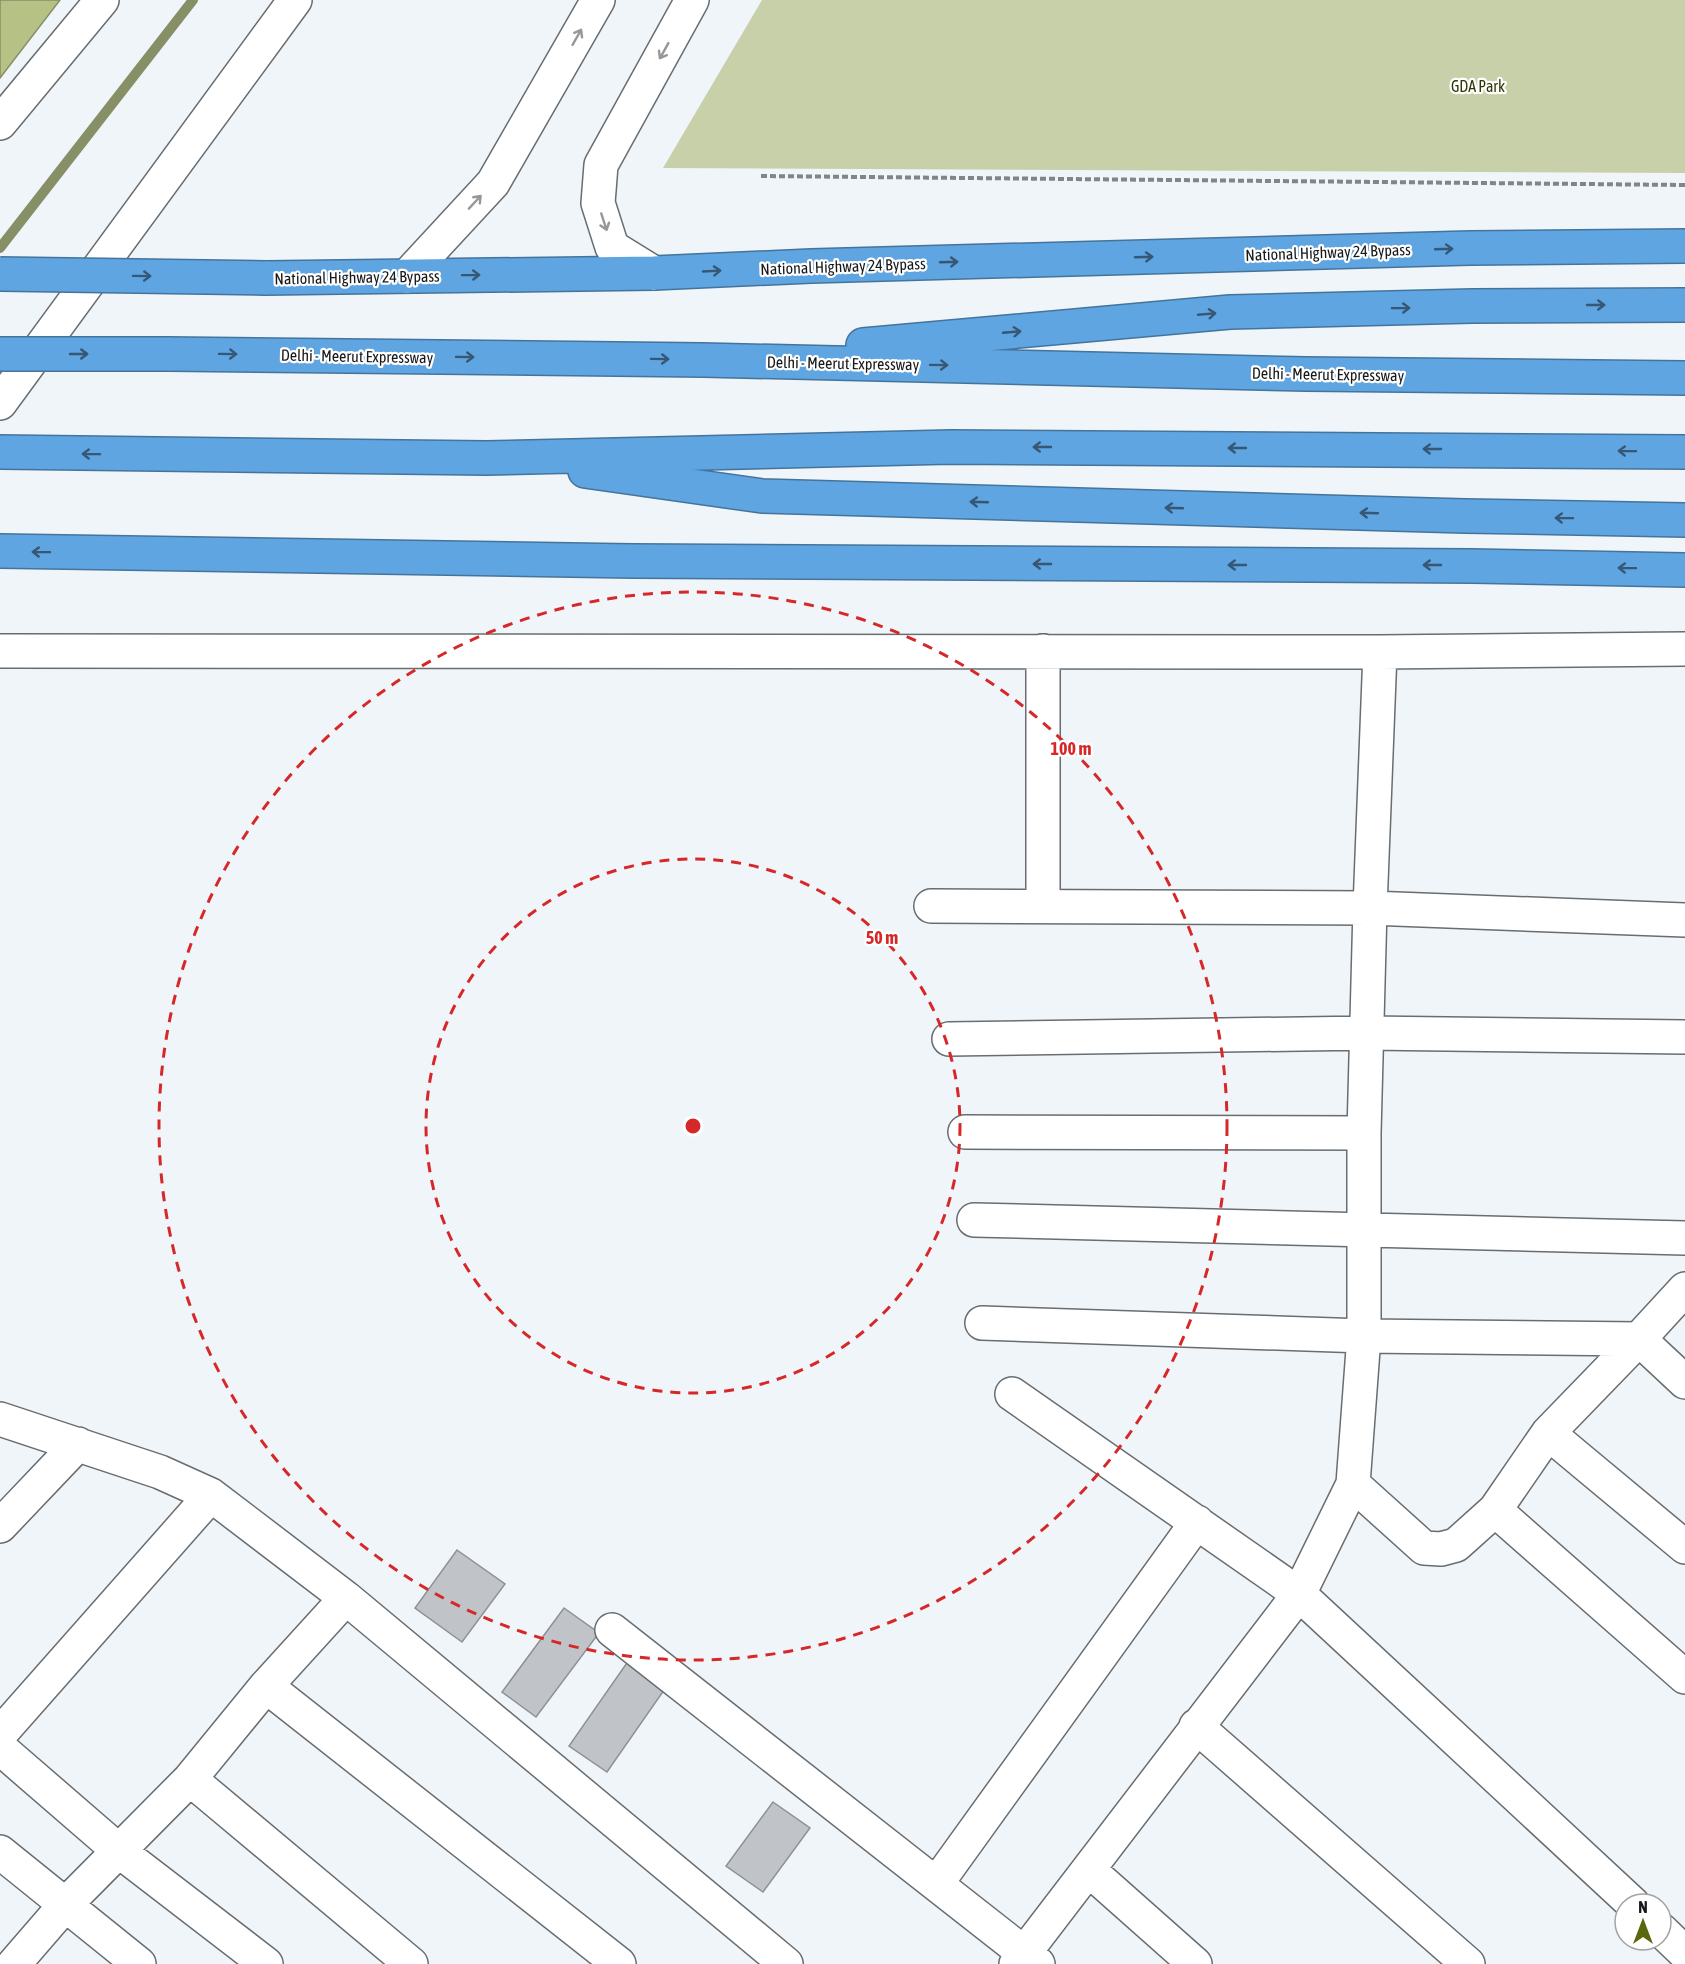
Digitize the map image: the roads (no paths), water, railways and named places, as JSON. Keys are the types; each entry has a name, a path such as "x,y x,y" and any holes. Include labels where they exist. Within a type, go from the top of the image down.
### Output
{"highway":[{"name":"National Highway 24 Bypass","path":"0,274 266,278 654,273 811,266 1422,249 1685,246"},
{"path":"703,360 1230,312 1472,306 1685,305"},
{"name":"Delhi - Meerut Expressway","path":"0,354 703,360 1294,374 1685,378"},
{"path":"0,452 486,458 951,447 1685,452"},
{"path":"486,458 762,496 1453,516 1685,520"},
{"path":"0,551 633,561 1472,566 1685,570"}],"street":[{"path":"0,123 102,0"},
{"path":"0,403 295,0"},
{"path":"407,276 493,183 598,0"},
{"path":"654,273 612,247 598,203 601,165 693,0"},
{"path":"0,651 1380,652 1685,649"},
{"path":"1043,651 1043,906"},
{"path":"612,1630 937,1883 1026,1960 1089,1870 1196,1726 1299,1594 1353,1484 1364,1336 1364,1133 1380,652"},
{"path":"931,906 1370,908 1685,920"},
{"path":"949,1039 1367,1033 1685,1037"},
{"path":"965,1132 1364,1133"},
{"path":"974,1220 1685,1238"},
{"path":"1353,1484 1424,1548 1440,1549 1456,1545 1495,1510 1548,1433 1685,1289"},
{"path":"982,1323 1364,1336 1639,1339 1685,1382"},
{"path":"1011,1394 1299,1594 1620,1892"},
{"path":"0,1419 160,1472 211,1495 346,1598 786,1964"},
{"path":"1548,1433 1685,1548"},
{"path":"0,1526 78,1444"},
{"path":"0,1734 211,1495"},
{"path":"1495,1510 1685,1677"},
{"path":"937,1883 1197,1522"},
{"path":"14,1964 65,1905 190,1779 266,1686 346,1598"},
{"path":"266,1686 619,1964"},
{"path":"1196,1726 1468,1964"},
{"path":"0,1748 118,1851 266,1964"},
{"path":"190,1779 411,1964"},
{"path":"0,1852 139,1964"},
{"path":"1089,1870 1195,1964"},
{"path":"1673,1942 1685,1953"}],"waterway":[{"path":"0,248 193,0"}],"park label":[{"name":"GDA Park","path":"1478,86"}]}
